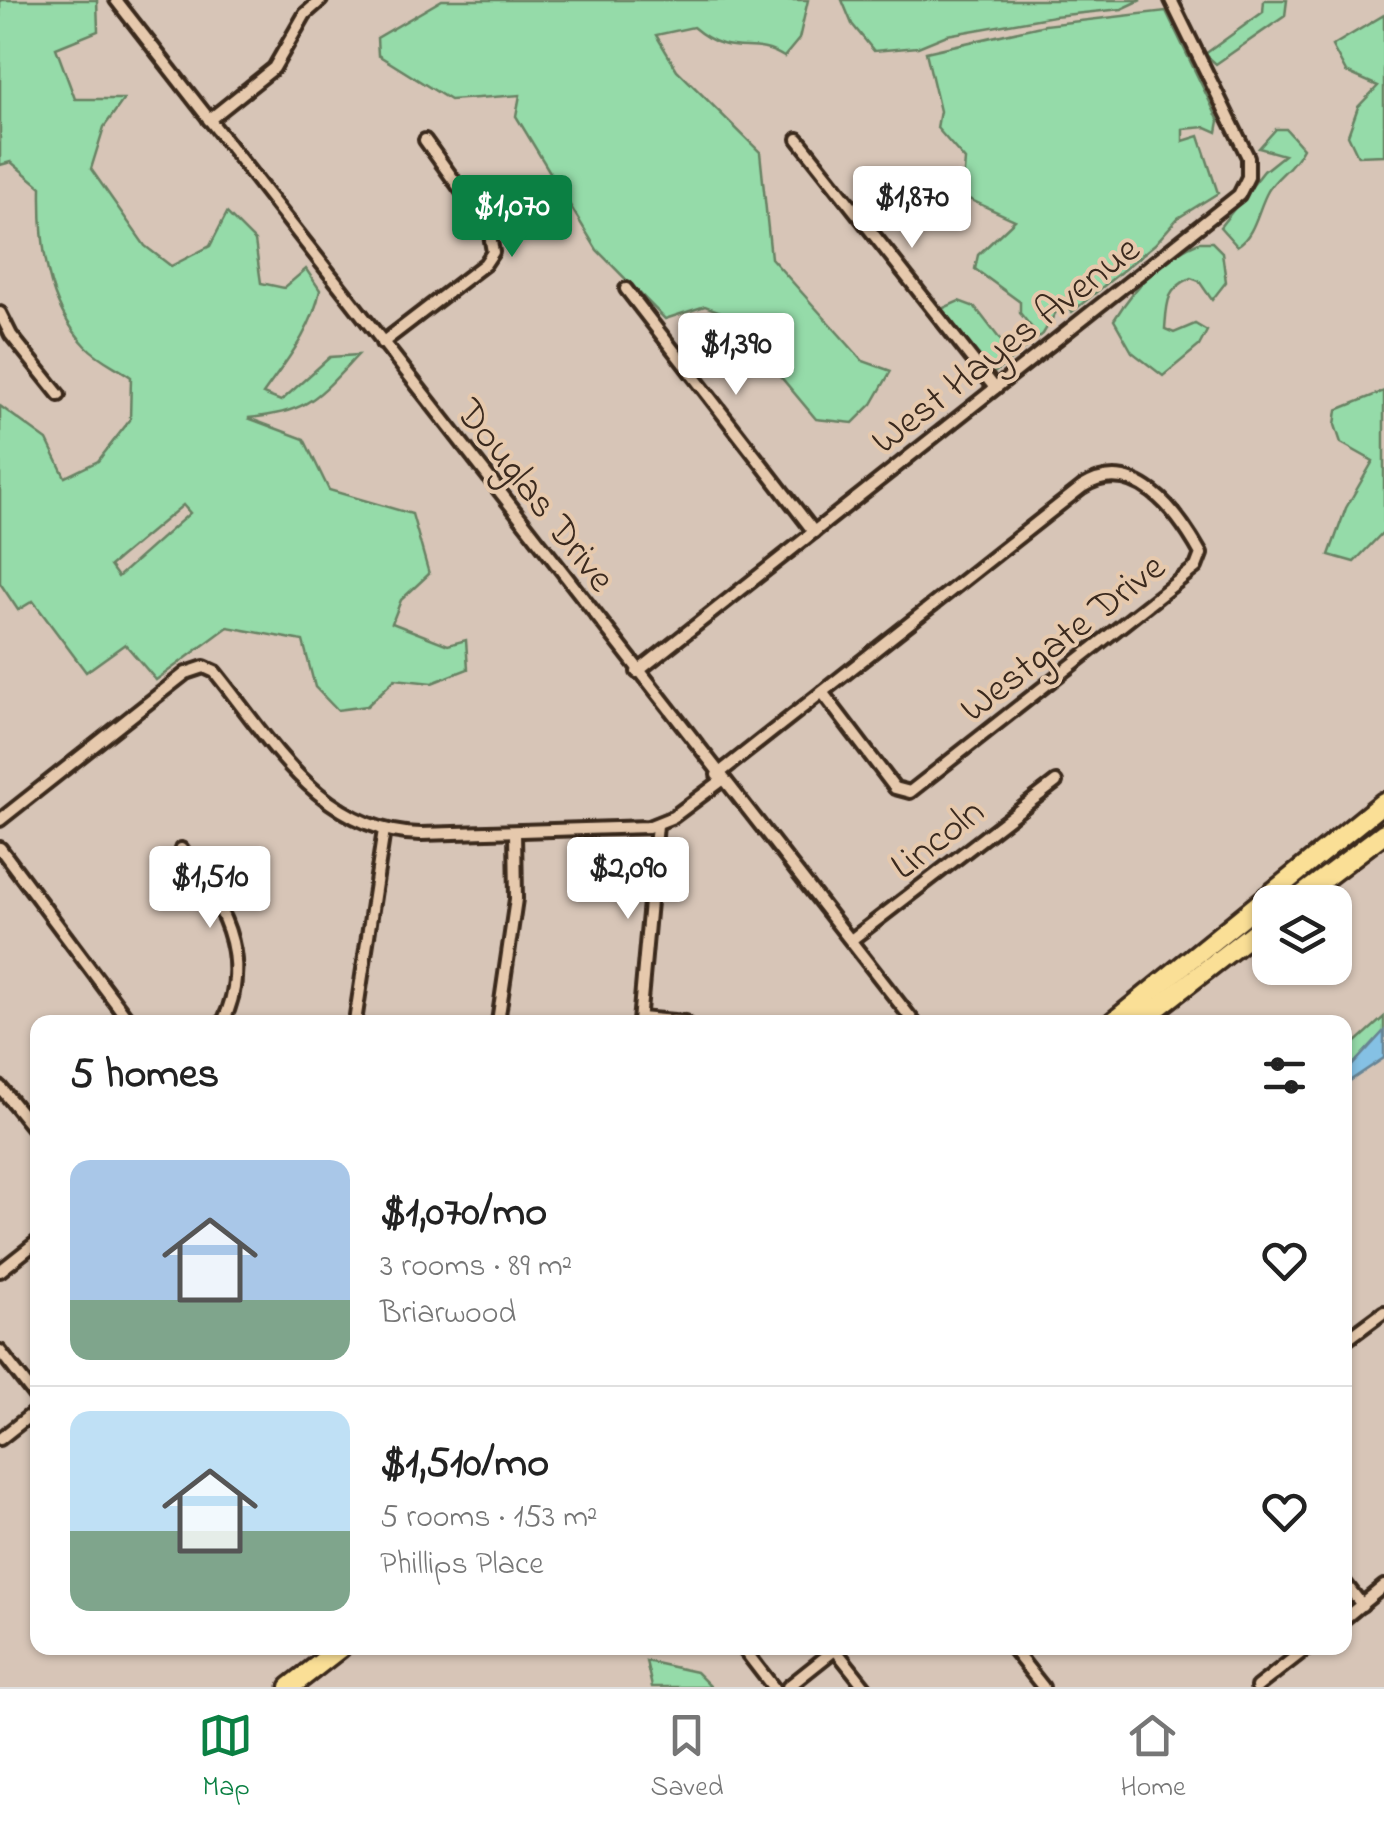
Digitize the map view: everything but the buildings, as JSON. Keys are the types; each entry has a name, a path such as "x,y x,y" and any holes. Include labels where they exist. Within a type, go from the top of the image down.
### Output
{"main road":[{"path":"1122,1015 1384,802"},
{"path":"1315,885 1384,833"},
{"path":"1148,1015 1252,934"},
{"path":"290,1687 331,1655"}],"street":[{"name":"Douglas Drive","path":"116,0 636,672 909,1015"},
{"path":"210,120 274,68 307,4 321,0"},
{"name":"West Hayes Avenue","path":"636,672 1231,202 1244,186 1249,168 1244,147 1171,0"},
{"path":"798,139 995,388"},
{"path":"382,344 485,264 494,252 490,230 425,140"},
{"path":"626,289 814,532"},
{"path":"0,313 11,335 59,395"},
{"path":"0,344 11,335"},
{"name":"Westgate Drive","path":"656,825 719,778 822,692 1096,479 1129,477 1149,488 1201,554 1196,567 910,792 896,788 822,692"},
{"path":"0,820 186,673 204,668 215,672 314,793 344,815 384,830 516,832 656,825 639,1015"},
{"name":"Lincoln","path":"851,940 1056,782"},
{"path":"356,1015 384,830"},
{"path":"499,1015 516,899 516,832"},
{"path":"0,848 125,1015"},
{"path":"181,848 214,893 230,927 235,981 225,1015"},
{"path":"0,1087 30,1124"},
{"path":"0,1271 30,1248"},
{"path":"1352,1336 1384,1312"},
{"path":"0,1351 30,1390"},
{"path":"0,1438 30,1415"},
{"path":"1352,1613 1384,1586"},
{"path":"1352,1592 1362,1605"},
{"path":"748,1655 773,1687"},
{"path":"788,1687 827,1655"},
{"path":"841,1655 865,1687"},
{"path":"1018,1655 1043,1687"},
{"path":"1257,1687 1298,1655"}],"green space":[{"path":"0,0 97,0 98,31 56,48 75,99 124,99 104,127 91,169 145,246 171,266 210,246 227,213 255,241 261,283 284,288 306,269 320,290 316,305 297,345 263,394 281,401 330,357 358,355 310,401 285,412 248,418 304,439 329,490 412,514 429,574 401,600 392,623 448,645 466,640 468,669 432,683 395,679 367,706 337,710 315,687 303,641 228,627 156,680 125,644 86,672 33,601 18,610 0,583 0,406 47,440 65,477 98,461 130,420 131,377 91,351 73,329 48,272 41,187 11,162 0,165","holes":["183,505 190,513 118,577 110,566"]},
{"path":"442,0 808,0 799,39 784,57 761,48 719,43 693,27 656,35 677,70 760,152 771,258 863,361 891,371 872,404 853,423 816,419 729,315 705,306 665,319 597,250 516,116 520,95 450,100 378,55 377,38"},
{"path":"842,0 1141,0 1122,9 1054,16 947,35 918,47 874,51 852,24"},
{"path":"1264,0 1287,0 1285,16 1216,64 1205,54 1263,12"},
{"path":"1166,11 1219,121 1217,132 1206,127 1183,129 1183,141 1199,136 1218,193 1178,218 1155,244 1072,312 1063,300 1043,334 989,377 939,310 959,301 975,307 1009,351 1033,329 1020,313 1020,302 975,269 978,255 1015,220 962,196 965,160 937,128 940,111 926,52 1045,25"},
{"path":"1384,15 1384,155 1358,156 1348,135 1358,107 1378,86 1346,72 1332,46"},
{"path":"1276,129 1286,129 1303,148 1272,185 1252,229 1237,246 1220,227 1264,171 1284,155 1259,148"},
{"path":"1199,242 1212,242 1222,252 1226,282 1212,300 1199,281 1191,278 1172,292 1165,329 1174,333 1195,324 1207,331 1199,346 1163,376 1132,352 1114,320 1150,274"},
{"path":"1384,391 1384,531 1354,562 1329,555 1346,508 1373,461 1341,443 1335,425 1337,410"},
{"path":"1384,1017 1384,1031 1352,1066 1352,1046"},
{"path":"646,1661 696,1672 711,1687 652,1687"}],"water":[{"path":"1384,1031 1384,1058 1352,1079 1352,1066"}]}
